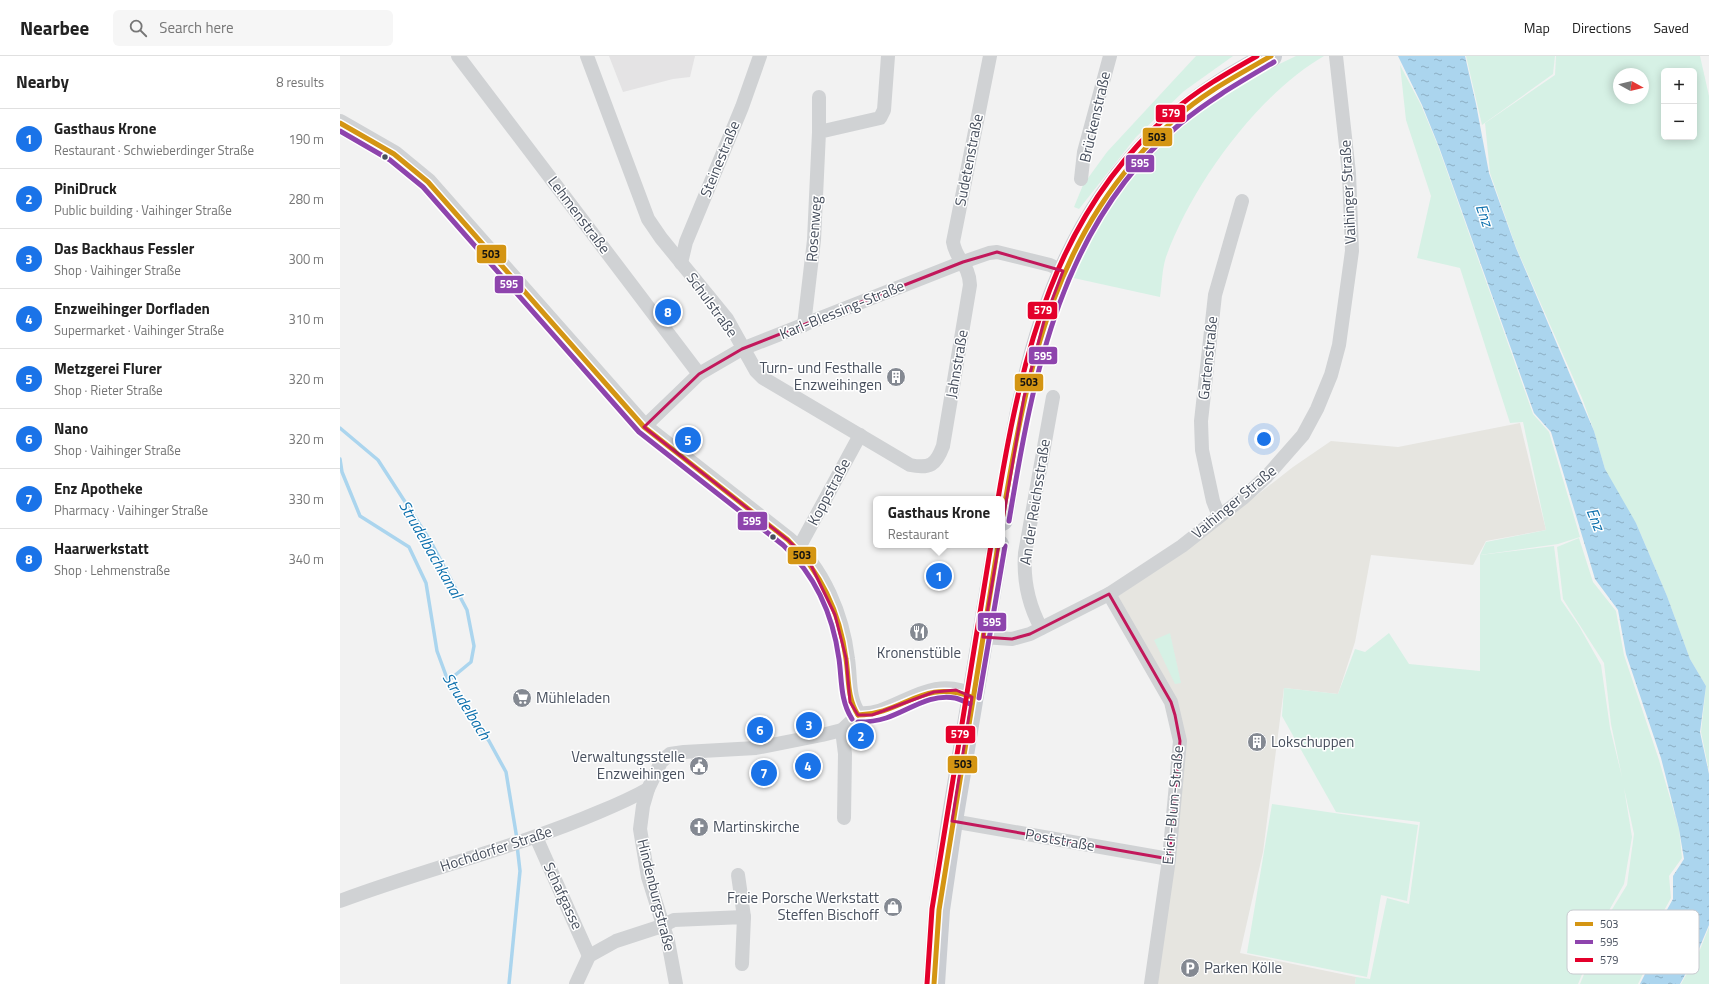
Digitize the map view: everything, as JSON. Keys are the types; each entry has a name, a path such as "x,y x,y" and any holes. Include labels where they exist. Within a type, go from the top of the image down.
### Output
{"main road":[{"path":"1005,502 1017,429 1030,372 1044,321 1063,271 1094,211 1126,167 1168,124 1199,99 1239,73 1271,56"},
{"path":"934,984 939,910 972,697 998,548"}],"street":[{"name":"Lehmenstraße","path":"458,56 699,374"},
{"name":"Schulstraße","path":"587,56 648,219 726,319 756,371 763,378 910,465 920,467 931,465"},
{"name":"Steinestraße","path":"681,263 686,242 742,107 760,56"},
{"path":"819,132 880,118 884,110 888,56"},
{"name":"Sudetenstraße","path":"963,262 955,253 953,242 990,56"},
{"name":"Brückenstraße","path":"1081,179 1084,152 1110,56"},
{"name":"Vaihinger Straße","path":"983,637 1012,639 1041,628 1109,594 1182,546 1243,498 1268,476 1303,435 1332,375 1337,352 1352,251 1352,217 1349,173 1336,56"},
{"name":"Rosenweg","path":"804,325 814,240 819,132 819,97"},
{"path":"340,122 394,154 428,182 644,427 798,548 808,559 818,574 835,615 846,658 850,702 858,715"},
{"name":"Gartenstraße","path":"1219,516 1213,500 1202,450 1201,421 1215,295 1242,201"},
{"name":"Karl-Blessing-Straße","path":"644,427 699,374 742,349 963,262 989,253 997,252 1050,265 1063,271"},
{"name":"Jahnstraße","path":"931,465 939,456 942,446 970,285 969,272 963,262"},
{"name":"An der Reichsstraße","path":"1041,628 1030,605 1024,567 1025,553 1053,397"},
{"name":"Koppstraße","path":"798,548 860,435"},
{"name":"Erich-Blum-Straße","path":"1109,594 1164,688 1175,715 1180,741 1169,859 1151,984"},
{"path":"844,818 845,754 842,730 858,715 872,715 934,692 956,690 972,697"},
{"name":"Hindenburgstraße","path":"676,984 668,942 648,877 640,829 643,806 648,788 660,762 670,754 756,748 842,730"},
{"name":"Hochdorfer Straße","path":"340,901 392,882 536,837 632,798 648,788"},
{"name":"Poststraße","path":"952,821 1169,859"},
{"name":"Schafgasse","path":"536,837 589,956"},
{"path":"738,875 744,917 742,964"},
{"path":"576,984 589,956 616,940 662,926 674,920 744,917"}],"highlighted area":[{"path":"997,252 1063,271 1044,321 1024,397 983,637 1012,639 1030,634 1109,594 1171,702 1175,715 1180,741 1169,859 952,821 972,697 956,690 934,692 872,715 858,715 850,702 846,658 835,615 808,559 788,540 644,427 699,374 742,349 963,262"}],"shaded area":[{"path":"609,56 695,56 690,77 673,79 623,92"},
{"path":"1520,423 1546,530 1486,541 1473,565 1371,555 1355,642 1338,694 1284,688 1263,852 1240,953 1356,977 1355,984 1154,984 1183,741 1114,599 1216,527 1293,467 1331,441 1398,447"}],"green space":[{"path":"1196,56 1233,56 1184,91 1136,137 1079,209 1074,207 1083,185 1107,152"},
{"path":"1296,56 1324,56 1299,73 1251,118 1210,172 1192,201 1166,257 1160,297 1069,277 1079,253 1137,169 1178,128 1222,96 1269,69"},
{"path":"1466,56 1555,56 1553,74 1482,125"},
{"path":"1556,56 1700,56 1709,96 1709,771 1701,732 1706,686 1690,659 1667,596 1636,523 1621,502 1605,469 1594,431 1582,398 1516,247 1490,173 1485,123 1555,75"},
{"path":"1400,65 1421,105 1438,146 1533,414 1549,432 1580,537 1558,544 1480,555 1486,542 1546,530 1523,422 1510,423 1460,268 1417,258 1431,196 1406,120"},
{"path":"1579,538 1593,582 1616,611 1624,655 1659,760 1679,829 1682,858 1669,876 1671,898 1664,910 1612,910 1627,885 1634,834 1624,788 1632,837 1624,884 1609,910 1567,910 1567,974 1582,974 1578,984 1355,984 1356,977 1370,979 1387,898 1409,904 1420,822 1336,812 1282,716 1284,688 1338,694 1355,649 1365,652 1389,633 1409,664 1480,671 1480,555 1554,546 1561,600 1579,626 1601,665 1610,728 1622,777 1611,724 1604,663 1563,599 1557,547"},
{"path":"1170,633 1181,683 1175,684 1154,640"},
{"path":"1272,804 1418,825 1407,901 1381,895 1367,977 1247,953"},
{"path":"1709,927 1709,984 1681,984 1687,974 1699,974 1699,952"},
{"path":"1584,974 1643,974 1638,984 1580,984"}],"water":[{"name":"Enz","path":"1398,56 1465,56 1489,173 1516,248 1594,431 1605,469 1636,523 1667,596 1690,659 1706,686 1700,732 1709,774 1709,925 1699,949 1699,910 1667,910 1673,899 1673,876 1684,859 1679,829 1661,758 1626,654 1618,610 1595,579 1551,432 1534,413 1439,147 1422,105"},
{"path":"1645,974 1685,974 1680,984 1640,984"}],"waterway":[{"name":"Strudelbachkanal","path":"340,428 378,460 431,542 467,610 474,646 471,662 448,681"},
{"name":"Strudelbach","path":"340,459 342,472 360,516 409,547 426,583 437,651 448,681 489,741 506,772 517,839"},
{"name":"Strudelbach","path":"509,984 520,871 517,845"}],"transit line":[{"name":"579","path":"999,496 1019,392 1033,340 1050,289 1072,241 1098,195 1131,152 1171,113 1223,75 1257,56"},
{"name":"503","path":"1005,503 1023,408 1036,354 1052,303 1074,254 1100,206 1134,161 1175,119 1209,93 1271,56"},
{"name":"595","path":"1009,521 1029,411 1042,357 1059,305 1080,254 1107,207 1140,163 1181,123 1215,98 1274,62"},
{"name":"503","path":"340,123 394,154 428,182 644,427 788,540 800,552 819,580 834,610 843,642 850,695 858,715"},
{"name":"595","path":"340,131 390,160 423,187 639,432 783,545 795,557 814,583 827,612 836,643 843,697 852,719"},
{"name":"579","path":"927,984 932,909 991,548"},
{"name":"503","path":"934,984 939,910 998,548"},
{"name":"595","path":"979,698 1005,548"},
{"name":"503","path":"858,715 888,709 926,694 955,692 972,697"},
{"name":"595","path":"858,722 883,719 928,700 937,698 955,698 970,704"}],"place":[{"name":"Haarwerkstatt","path":"668,312"},
{"name":"Turn- und Festhalle Enzweihingen","path":"896,377"},
{"name":"Metzgerei Flurer","path":"688,440"},
{"name":"Gasthaus Krone","path":"939,576"},
{"name":"Kronenstüble","path":"919,632"},
{"name":"Mühleladen","path":"522,698"},
{"name":"Das Backhaus Fessler","path":"809,725"},
{"name":"Nano","path":"760,730"},
{"name":"PiniDruck","path":"861,736"},
{"name":"Lokschuppen","path":"1257,742"},
{"name":"Verwaltungsstelle Enzweihingen","path":"699,766"},
{"name":"Enzweihinger Dorfladen","path":"808,766"},
{"name":"Enz Apotheke","path":"764,773"},
{"name":"Martinskirche","path":"699,827"},
{"name":"Freie Porsche Werkstatt Steffen Bischoff","path":"893,907"},
{"name":"Parken Kölle","path":"1190,968"}]}
